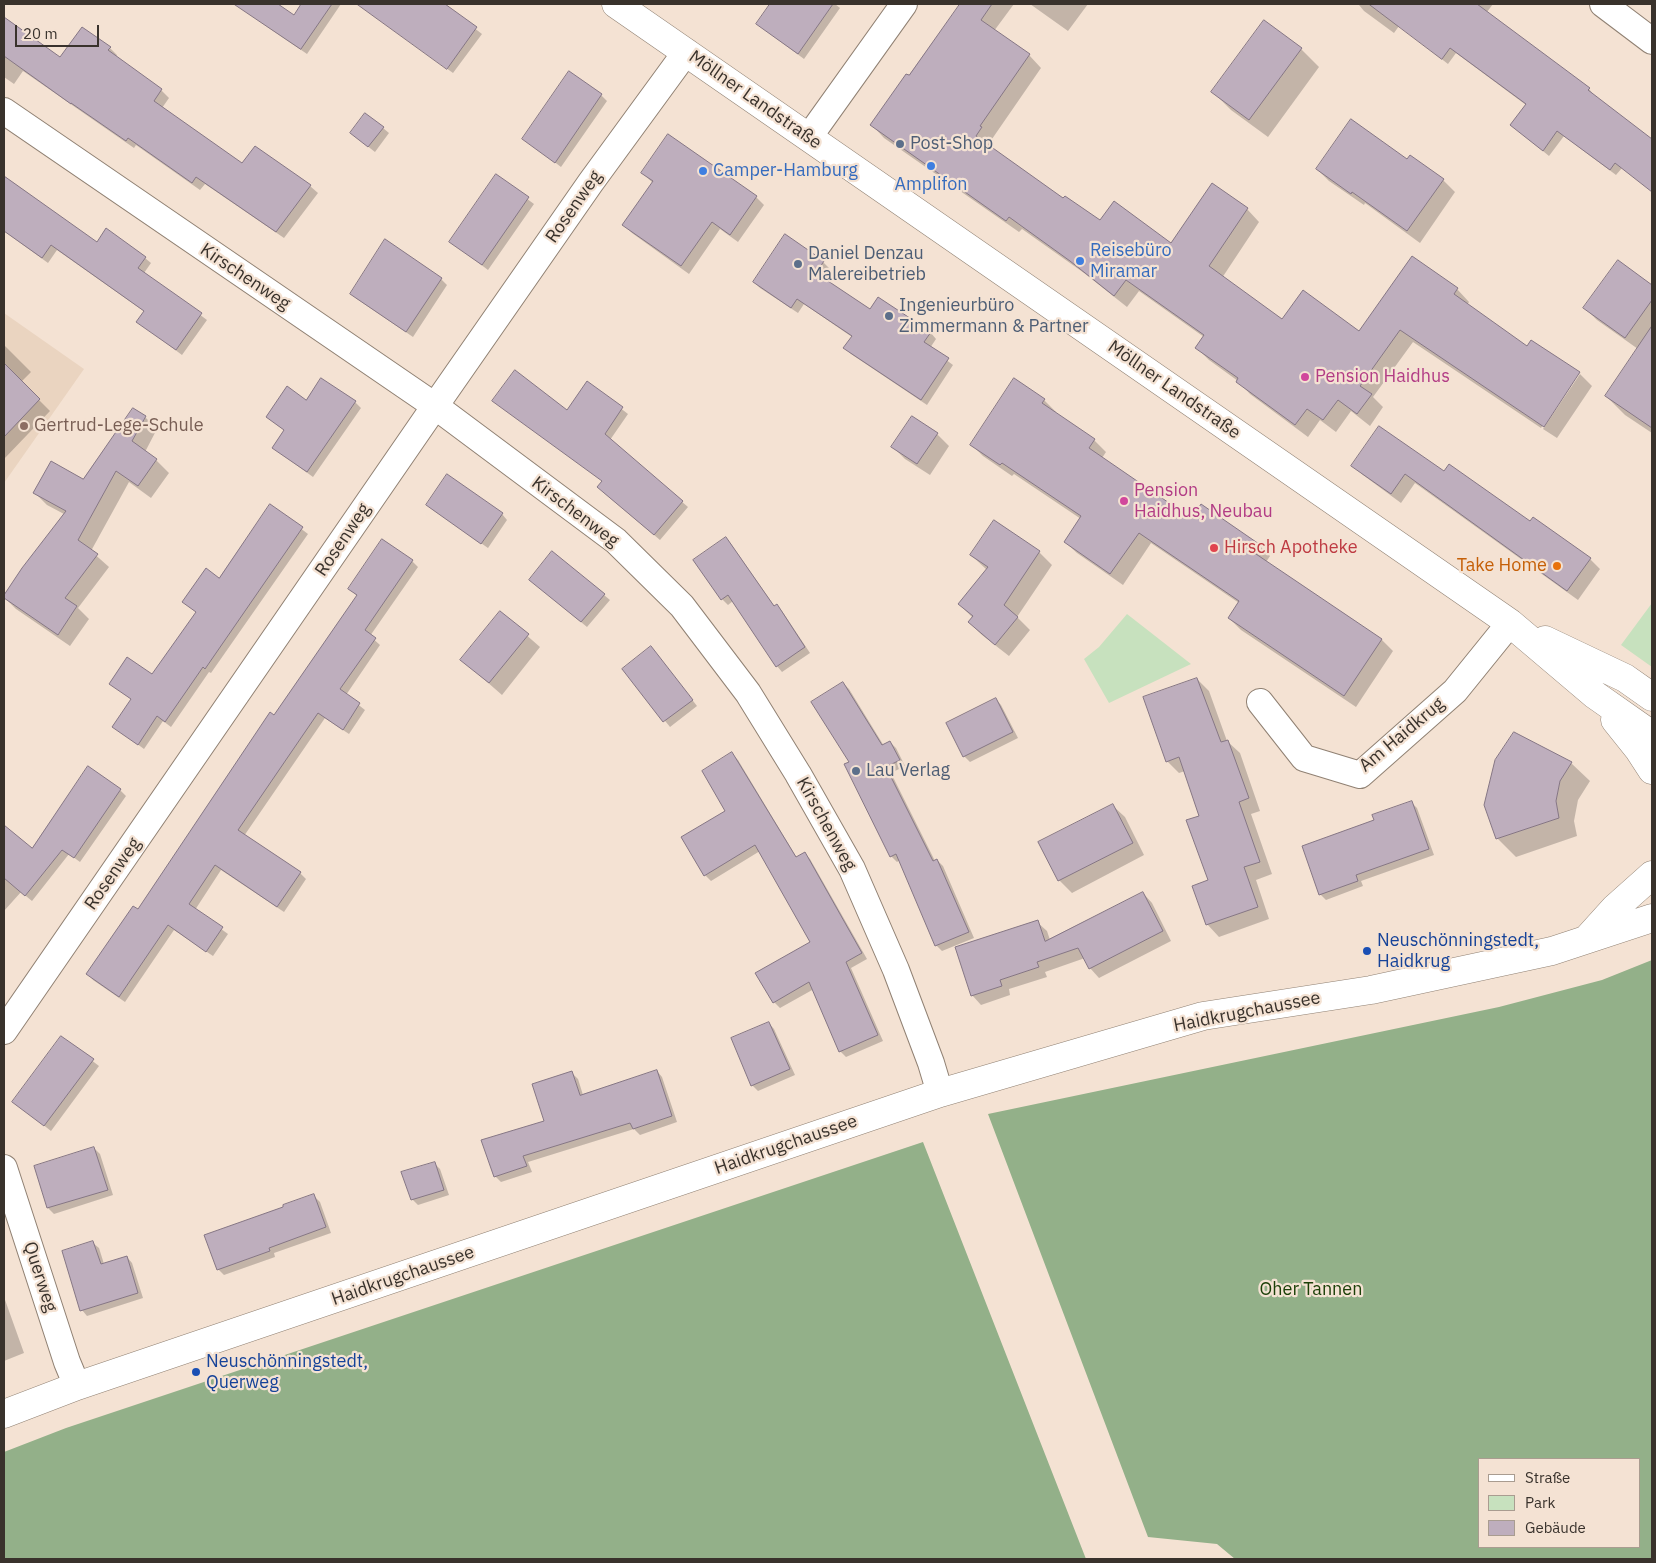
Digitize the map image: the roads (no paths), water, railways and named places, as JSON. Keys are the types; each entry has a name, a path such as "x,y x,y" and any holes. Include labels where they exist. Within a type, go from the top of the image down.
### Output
{"main road":[{"name":"Möllner Landstraße","path":"616,4 1510,623 1596,695 1652,735"},
{"name":"Möllner Landstraße","path":"1510,623 1625,678 1652,697"},
{"path":"1596,695 1639,750 1652,770"},
{"path":"1586,940 1614,908 1649,873"},
{"name":"Haidkrugchaussee","path":"4,1414 77,1386 940,1093 1203,1016 1371,990 1552,951 1652,918"}],"street":[{"path":"809,137 904,4"},
{"path":"1603,4 1652,41"},
{"name":"Rosenweg","path":"4,1031 591,182 686,52"},
{"name":"Kirschenweg","path":"4,112 435,406 616,541 682,606 748,693 798,774 852,869 896,970 940,1093"},
{"name":"Am Haidkrug","path":"1260,702 1304,758 1360,775 1455,691 1510,623"},
{"name":"Querweg","path":"4,1168 64,1353 77,1386"}],"place":[{"name":"Post-Shop","path":"900,144"},
{"name":"Amplifon","path":"931,166"},
{"name":"Camper-Hamburg","path":"703,171"},
{"name":"Reisebüro Miramar","path":"1080,261"},
{"name":"Daniel Denzau Malereibetrieb","path":"798,264"},
{"name":"Ingenieurbüro Zimmermann & Partner","path":"889,316"},
{"name":"Pension Haidhus","path":"1305,377"},
{"name":"Gertrud-Lege-Schule","path":"24,426"},
{"name":"Pension Haidhus, Neubau","path":"1124,501"},
{"name":"Hirsch Apotheke","path":"1214,548"},
{"name":"Take Home","path":"1557,566"},
{"name":"Lau Verlag","path":"856,771"},
{"name":"Neuschönningstedt, Haidkrug","path":"1367,951"},
{"name":"Neuschönningstedt, Querweg","path":"196,1372"}],"park label":[{"name":"Oher Tannen","path":"1311,1290"}]}
